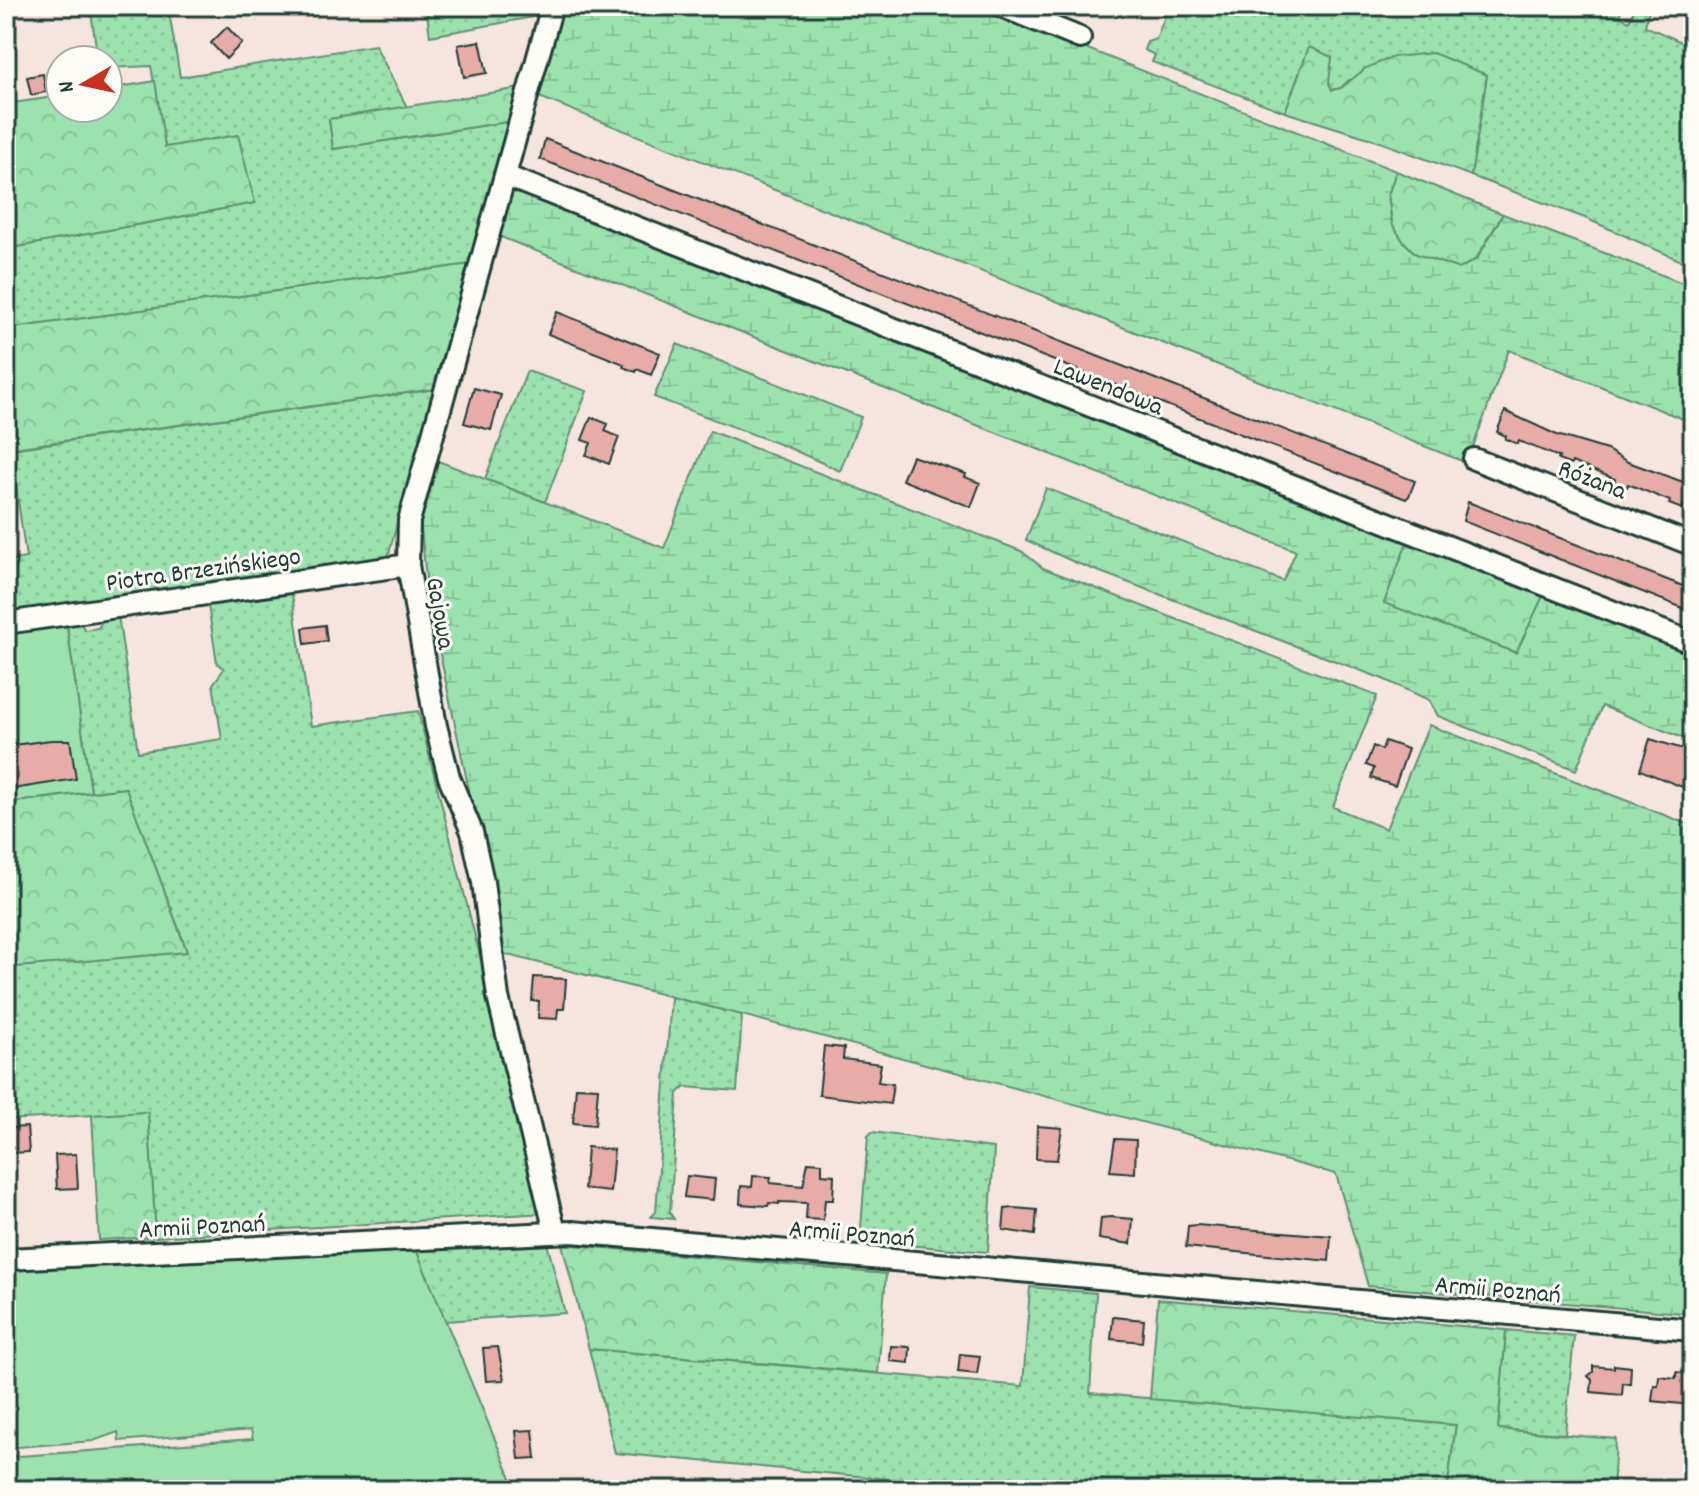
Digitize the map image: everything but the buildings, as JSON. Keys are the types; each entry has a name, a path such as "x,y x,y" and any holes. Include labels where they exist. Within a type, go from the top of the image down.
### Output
{"street":[{"name":"Gajowa","path":"552,6 409,521 408,565 436,726 449,777 472,832 483,882 498,997 555,1232"},
{"path":"1001,6 1080,38"},
{"name":"Lawendowa","path":"506,176 1693,643"},
{"name":"Różana","path":"1474,459 1693,545"},
{"name":"Piotra Brzezińskiego","path":"6,623 408,565"},
{"name":"Armii Poznań","path":"6,1259 555,1232 1693,1330"}],"green space":[{"path":"90,6 168,6 180,77 375,45 407,107 329,119 333,149 512,121 471,264 6,329 6,249 255,203 165,147 151,66 124,67 124,44 96,44"},
{"path":"426,6 542,6 539,16 430,36"},
{"path":"564,6 979,6 1396,171 1388,195 1392,224 1416,254 1459,269 1477,259 1503,214 1693,287 1693,423 1509,350 1467,463 539,97"},
{"path":"1169,6 1623,6 1619,16 1629,21 1636,6 1650,6 1645,26 1693,47 1693,266 1585,218 1471,176 1487,75 1349,80 1341,88 1332,90 1309,48 1285,112 1152,62 1155,55 1144,50 1147,42 1156,39"},
{"path":"1309,47 1332,57 1329,83 1332,90 1341,88 1366,68 1393,57 1433,53 1487,75 1471,176 1372,139 1285,112"},
{"path":"155,81 165,147 238,135 255,203 6,249 6,104 44,98 44,124 124,124 124,86"},
{"path":"520,88 512,121 333,149 329,119"},
{"path":"1396,171 1503,214 1476,259 1459,269 1416,254 1403,241 1392,224 1388,195"},
{"path":"513,190 1408,540 1384,603 1516,653 1544,594 1693,652 1693,742 1602,706 1576,770 1438,716 1429,700 1383,679 1074,562 1026,540 1046,488 1283,581 1296,551 498,236"},
{"path":"471,264 435,389 6,449 6,329"},
{"path":"677,344 861,417 840,471 787,447 654,397"},
{"path":"527,371 587,391 545,502 485,479"},
{"path":"435,389 387,560 6,614 6,561 26,558 11,449"},
{"path":"710,431 1021,551 1043,568 1377,696 1333,807 1386,829 1429,725 1693,826 1693,1314 1368,1286 1336,1174 504,954 428,598 419,508 433,459 664,548"},
{"path":"1408,540 1544,594 1517,653 1383,603"},
{"path":"291,587 311,726 418,711 545,1213 156,1237 148,1112 6,1120 6,968 187,951 126,788 91,792 66,620 77,618 85,630 98,628 105,617 118,615 138,752 222,739 213,684 224,669 217,663 207,599"},
{"path":"66,620 91,792 6,803 6,629"},
{"path":"126,788 187,952 6,968 6,803"},
{"path":"671,997 742,1015 737,1091 685,1087 678,1093 670,1213 674,1219 651,1217 656,1212"},
{"path":"148,1112 156,1237 99,1240 92,1115"},
{"path":"872,1132 994,1148 988,1252 860,1241 868,1136"},
{"path":"547,1243 565,1313 445,1321 415,1247"},
{"path":"562,1244 886,1274 878,1373 589,1349"},
{"path":"415,1247 516,1490 6,1490 6,1457 253,1439 251,1430 119,1441 118,1432 93,1441 6,1448 6,1270"},
{"path":"1030,1287 1096,1293 1090,1393 1456,1425 1447,1490 909,1490 909,1481 615,1453 589,1349 1023,1386"},
{"path":"1158,1299 1506,1330 1498,1429 1616,1439 1613,1490 1447,1490 1456,1425 1150,1399"},
{"path":"1506,1330 1574,1336 1565,1434 1498,1429"}]}
